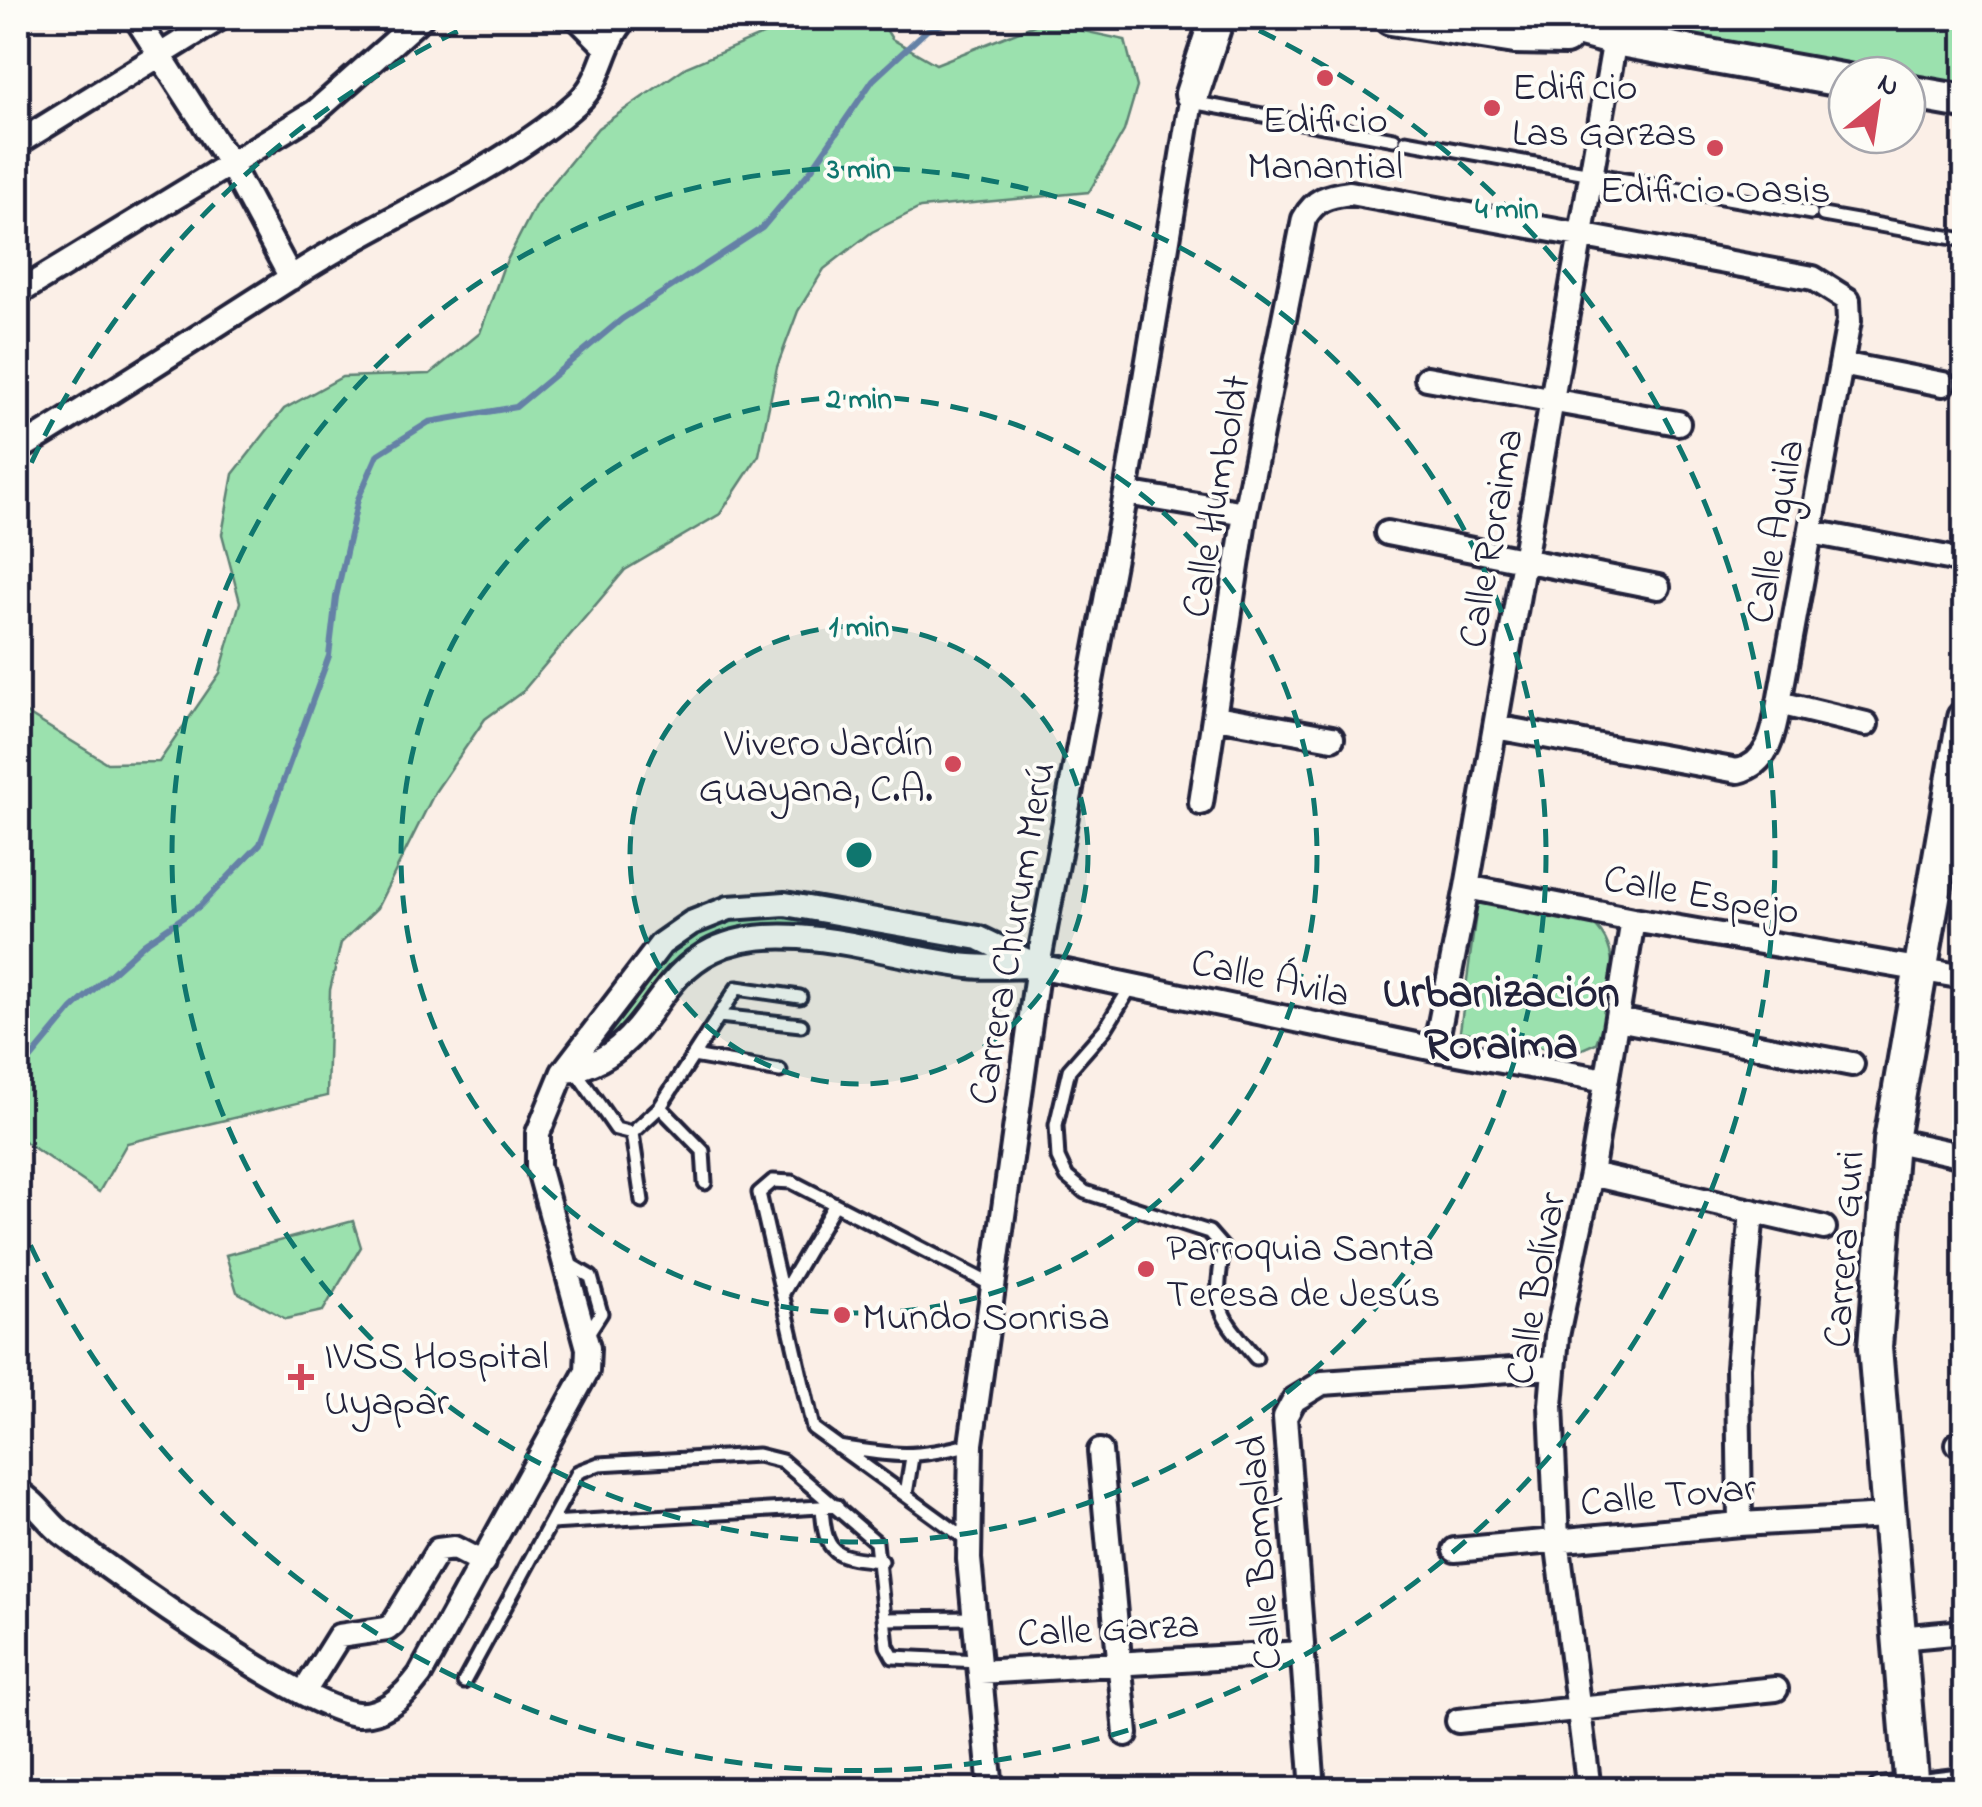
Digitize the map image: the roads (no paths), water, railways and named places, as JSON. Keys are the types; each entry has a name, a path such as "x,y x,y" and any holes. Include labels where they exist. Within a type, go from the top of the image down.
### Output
{"street":[{"path":"136,18 230,164 292,278"},
{"path":"18,143 220,18"},
{"path":"18,293 342,92 421,18"},
{"path":"577,18 606,46"},
{"path":"18,450 292,278 463,179 576,104 594,84 606,46 626,18"},
{"name":"Carrera Churum Merú","path":"991,1790 970,1542 971,1444 1038,966 1126,493 1206,18"},
{"path":"1192,98 1216,18"},
{"path":"1391,18 1515,36 1615,39"},
{"path":"1536,18 1615,39 1827,77"},
{"name":"Calle Roraima","path":"1434,1049 1496,727 1615,39"},
{"path":"1927,96 1964,102"},
{"name":"Calle Humboldt","path":"1201,803 1245,513 1304,219 1312,204 1328,196 1350,193 1581,236"},
{"name":"Calle Aguila","path":"1496,727 1738,772 1750,768 1773,738 1841,364 1848,300 1813,278 1581,236"},
{"path":"1841,364 1942,384"},
{"path":"1428,378 1678,423"},
{"path":"1126,493 1245,513"},
{"path":"1810,532 1964,561"},
{"path":"1387,533 1658,587"},
{"path":"1779,704 1866,724"},
{"path":"1216,717 1332,738"},
{"name":"Carrera Guri","path":"1901,1789 1898,1638 1876,1348 1892,1140 1964,718"},
{"name":"Calle Espejo","path":"1467,886 1633,920 1964,976"},
{"path":"18,1492 39,1506 65,1535 179,1614 304,1692 356,1714 389,1706 420,1675 587,1371 585,1338 536,1150 543,1116 569,1071 660,944 691,923 729,908 785,904 979,938 1038,966"},
{"name":"Calle Bolívar","path":"1589,1790 1557,1539 1552,1470 1554,1367 1633,920"},
{"path":"569,1071 604,1061 625,1045 677,980 709,952 752,938 797,937 972,966 1038,966"},
{"name":"Calle Ávila","path":"1038,966 1434,1049 1606,1080"},
{"path":"1617,1018 1852,1064"},
{"path":"1892,1140 1964,1156"},
{"path":"1591,1174 1824,1228"},
{"path":"1740,1524 1738,1367 1752,1211"},
{"name":"Calle Bomplad","path":"1313,1790 1285,1416 1294,1400 1322,1383 1554,1367"},
{"path":"1100,1452 1126,1734"},
{"name":"Calle Tovar","path":"1455,1550 1740,1524 1887,1516"},
{"path":"304,1692 339,1636 387,1630 393,1624 438,1550 454,1548 483,1563"},
{"path":"1898,1638 1964,1632"},
{"name":"Calle Garza","path":"979,1666 1118,1664 1300,1653"},
{"path":"1458,1721 1776,1690"},
{"path":"1901,1789 1964,1780"}],"lane":[{"path":"1192,98 1400,140 1964,240"},
{"path":"1132,986 1104,1029 1069,1070 1056,1125 1058,1158 1067,1178 1085,1192 1209,1232 1223,1248 1216,1298 1222,1317 1256,1358"},
{"path":"632,1133 660,1107 739,987 800,997"},
{"path":"719,1016 801,1025"},
{"path":"693,1056 780,1071"},
{"path":"569,1071 616,1129 632,1133"},
{"path":"660,1107 702,1152 705,1184"},
{"path":"632,1133 642,1201"},
{"path":"970,1542 813,1428 760,1193 773,1181 792,1182 992,1285"},
{"path":"782,1293 836,1204"},
{"path":"833,1446 912,1457 971,1444"},
{"path":"464,1682 578,1472 586,1466 772,1456 876,1542 882,1562 887,1646 893,1657 979,1666"},
{"path":"906,1494 912,1457"},
{"path":"551,1523 837,1506"},
{"path":"822,1507 824,1536 831,1550 846,1558 882,1562"},
{"path":"885,1619 975,1618"}],"waterway":[{"path":"18,1074 72,1009 145,943 200,906 260,844 329,656 336,597 358,499 378,454 429,422 516,407 622,319 762,228 811,170 873,80 927,30 960,18"}],"place":[{"name":"Edificio Manantial","path":"1325,78"},
{"name":"Edificio Las Garzas","path":"1492,108"},
{"name":"Edificio Oasis","path":"1715,148"},
{"name":"Vivero Jardín Guayana, C.A.","path":"953,764"},
{"name":"Parroquia Santa Teresa de Jesús","path":"1146,1269"},
{"name":"Mundo Sonrisa","path":"842,1315"},
{"name":"IVSS Hospital Uyapar","path":"301,1377"}],"district":[{"name":"Urbanización Roraima","path":"1501,1016"}]}
